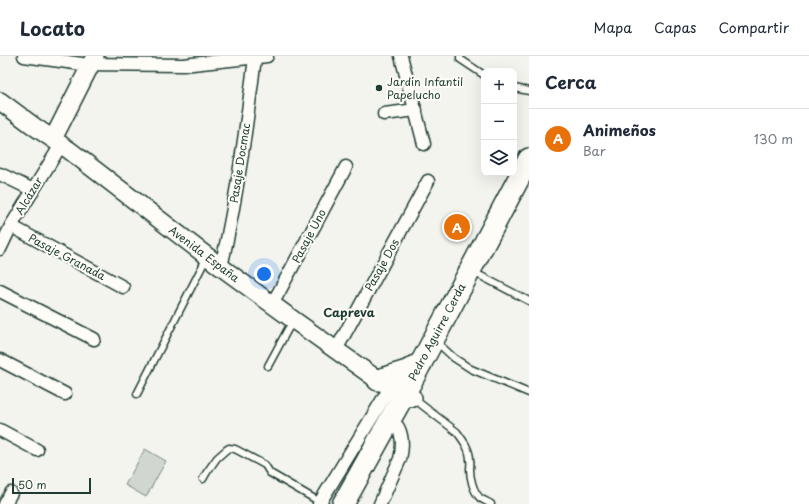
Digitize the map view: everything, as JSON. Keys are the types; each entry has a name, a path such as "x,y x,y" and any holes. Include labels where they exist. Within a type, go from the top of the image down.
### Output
{"highway":[{"name":"Pedro Aguirre Cerda","path":"343,504 396,389 421,363 529,159"},
{"name":"Pedro Aguirre Cerda","path":"356,504 398,426 396,389 441,346 529,181"},
{"path":"396,389 407,371 421,363"}],"main road":[{"path":"57,142 93,60"},
{"name":"Avenida España","path":"0,101 35,128 57,142 207,257 336,350 396,389"}],"street":[{"path":"29,56 183,66 267,56"},
{"path":"401,56 424,144"},
{"name":"Pasaje Docmac","path":"221,267 241,164 255,58"},
{"path":"384,114 416,110"},
{"name":"Alcázar","path":"1,245 33,190 57,142"},
{"name":"Pasaje Uno","path":"272,304 346,167"},
{"path":"0,174 33,190"},
{"name":"Pasaje Dos","path":"336,350 428,181"},
{"name":"Pasaje Granada","path":"11,226 123,287"},
{"path":"0,291 94,339"},
{"path":"0,360 65,394"},
{"name":"Pedro Aguirre Cerda","path":"320,503 396,389"},
{"path":"380,504 402,452 402,439 398,426"},
{"path":"0,430 37,450"},
{"path":"5,504 11,493"}],"lane":[{"path":"460,56 460,59 481,73"},
{"path":"517,89 529,91"},
{"path":"137,394 207,257"},
{"path":"478,275 529,301"},
{"path":"268,366 288,329 295,321"},
{"path":"441,346 454,358 471,370 529,393"},
{"path":"396,389 457,432 462,438 469,451 470,475 475,490 480,497 491,504"},
{"path":"203,479 217,458 229,448 235,448 265,465 270,473 320,503"}],"shaded area":[{"path":"145,449 166,461 146,497 125,485"}],"place":[{"name":"Jardín Infantil Papelucho","path":"379,88"},
{"name":"Animeños","path":"457,227"}],"district":[{"name":"Capreva","path":"349,313"}]}
